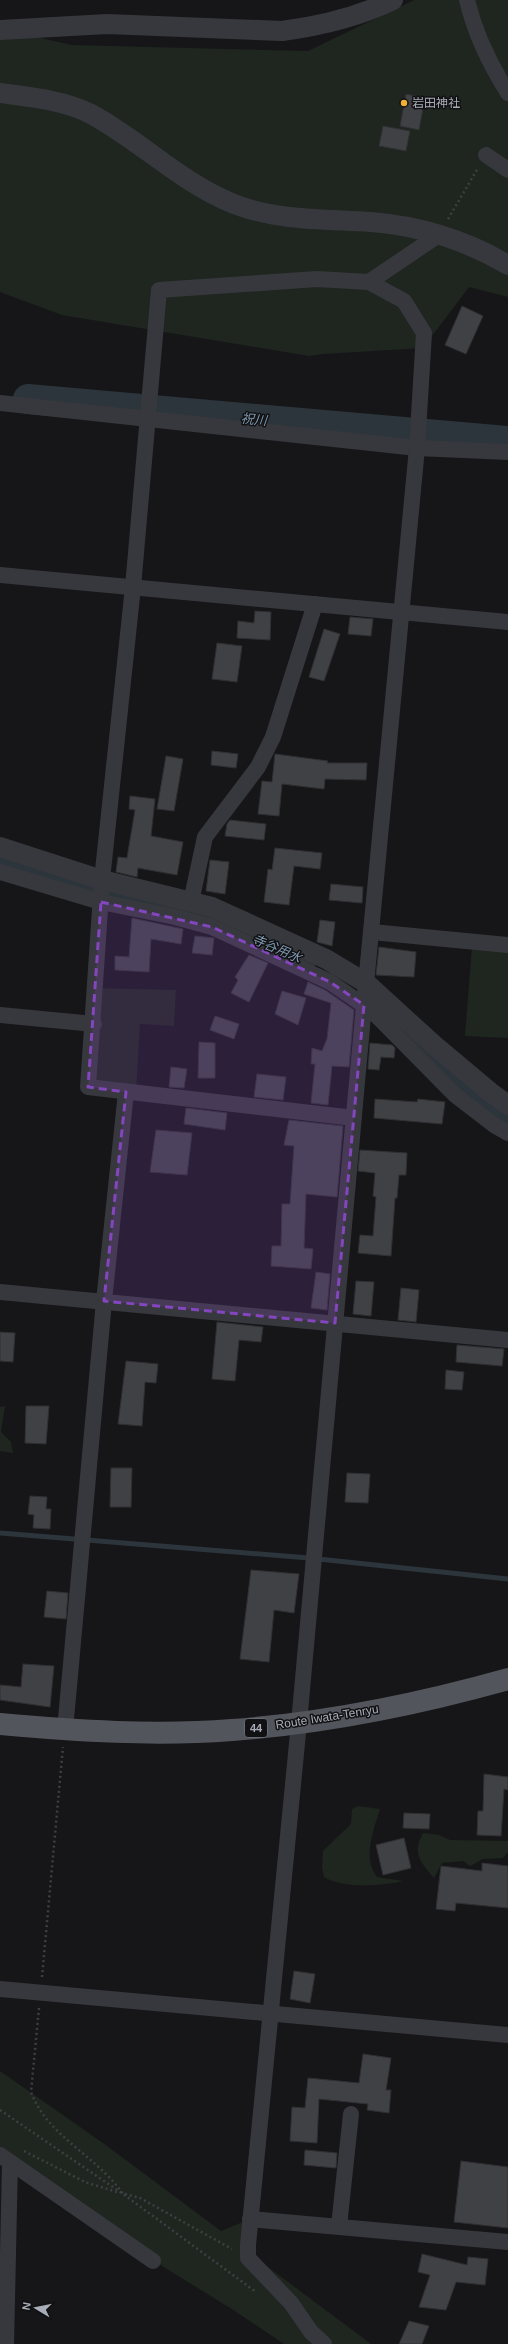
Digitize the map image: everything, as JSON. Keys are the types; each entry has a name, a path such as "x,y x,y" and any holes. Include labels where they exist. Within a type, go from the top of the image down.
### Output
{"main road":[{"name":"Route Iwata-Tenryu","path":"0,1724 65,1730 128,1732 218,1731 299,1723 451,1695 508,1679"}],"street":[{"path":"0,30 107,24 282,31 308,28 345,19 393,0"},
{"path":"467,0 476,33 490,64 508,93"},
{"path":"0,93 51,101 90,114 205,190 235,204 307,218 372,222 440,234 491,255 508,265"},
{"path":"486,155 508,170"},
{"path":"369,282 440,234"},
{"path":"324,2344 311,2332 291,2302 248,2258 248,2252 299,1723 354,1118 366,983 372,932 400,612 417,448 424,333 404,302 369,282 317,279 159,290 133,586 102,880 94,1024 88,1087 354,1118"},
{"path":"0,403 417,448 508,452"},
{"path":"0,575 133,586 508,622"},
{"path":"191,902 205,837 258,767 273,737 315,604"},
{"path":"0,847 102,880 212,907 326,959 366,983 434,1045 508,1105"},
{"path":"0,872 101,902 175,917 212,927 324,979 364,1005 455,1095 494,1126 508,1133"},
{"path":"372,932 508,945"},
{"path":"0,1015 94,1024"},
{"path":"65,1730 104,1301 126,1092"},
{"path":"0,1292 508,1340"},
{"path":"0,1989 508,2035"},
{"path":"339,2226 351,2114"},
{"path":"5,2158 153,2261"},
{"path":"5,2158 6,2344"},
{"path":"250,2219 508,2242"}],"path":[{"path":"440,234 486,155"},
{"path":"65,1730 31,2092 35,2103 45,2118 113,2180 123,2194"},
{"path":"0,2110 123,2194 261,2295"},
{"path":"5,2158 14,2153 26,2152 85,2182 140,2198 236,2251 248,2252"}],"highlighted area":[{"path":"101,902 212,927 330,982 364,1005 335,1323 104,1301 126,1092 88,1087"}],"shaded area":[{"path":"414,0 508,0 508,297 469,287 423,348 309,356 62,315 0,292 0,29 72,45 308,51"},
{"path":"472,947 508,949 508,1038 465,1036"},
{"path":"96,988 176,990 174,1026 140,1024 136,1093 88,1087"},
{"path":"5,1406 1,1432 11,1442 13,1453 0,1451 0,1407"},
{"path":"358,1806 380,1809 372,1834 370,1852 370,1861 377,1877 403,1881 374,1885 352,1885 332,1881 324,1877 322,1868 323,1851 351,1824 352,1809"},
{"path":"423,1833 439,1835 450,1840 508,1841 508,1852 503,1858 483,1859 470,1866 463,1861 442,1863 434,1878 421,1862 419,1857 418,1846"},
{"path":"0,2071 103,2143 221,2231 250,2219 248,2252 371,2344 284,2344 235,2311 141,2253 0,2154"}],"building":[{"path":"406,94 425,98 419,130 400,126"},
{"path":"383,126 410,131 406,151 379,146"},
{"path":"462,306 483,316 466,354 445,345"},
{"path":"255,611 271,612 270,640 237,638 238,621 254,623"},
{"path":"350,617 373,619 371,636 348,634"},
{"path":"324,629 340,634 324,681 309,677"},
{"path":"217,643 242,646 237,682 212,679"},
{"path":"212,751 238,754 236,768 211,765"},
{"path":"275,754 328,761 327,763 367,763 366,780 325,779 324,789 282,784 279,816 258,814 262,781 272,782"},
{"path":"166,756 183,759 174,811 157,809"},
{"path":"130,796 155,799 151,836 183,842 177,875 138,868 137,877 116,872 118,857 127,858 135,810 129,809"},
{"path":"230,820 266,824 264,840 225,836 227,824"},
{"path":"275,848 322,853 320,869 294,866 289,905 264,902 268,869 272,870"},
{"path":"210,860 229,862 225,894 206,891"},
{"path":"331,884 363,887 362,903 329,900"},
{"path":"132,918 183,929 181,944 151,939 149,972 115,970 115,956 129,957"},
{"path":"320,920 335,922 332,946 317,942"},
{"path":"195,936 214,938 212,955 192,953"},
{"path":"379,947 416,952 414,977 376,975"},
{"path":"249,955 268,963 249,1002 231,993 238,980 235,977"},
{"path":"308,982 325,990 354,1010 349,1067 332,1066 328,1105 311,1103 315,1064 311,1064 312,1048 322,1051 327,1039 331,1003 304,994"},
{"path":"282,991 306,998 298,1025 275,1014"},
{"path":"215,1016 239,1024 234,1039 210,1030"},
{"path":"199,1042 215,1043 215,1078 198,1078"},
{"path":"370,1043 392,1045 395,1048 394,1058 381,1057 379,1070 368,1069"},
{"path":"171,1067 187,1069 184,1088 169,1087"},
{"path":"257,1074 286,1077 283,1100 254,1097"},
{"path":"375,1099 417,1102 418,1099 445,1102 442,1124 374,1118"},
{"path":"186,1108 227,1113 225,1130 184,1124"},
{"path":"289,1120 343,1126 337,1197 306,1194 304,1248 313,1249 311,1269 271,1266 272,1246 281,1246 282,1204 290,1204 294,1146 284,1145"},
{"path":"156,1130 192,1133 187,1175 150,1172"},
{"path":"360,1150 407,1153 406,1175 399,1175 397,1198 395,1198 391,1256 358,1253 360,1235 373,1236 376,1197 373,1196 375,1173 358,1171"},
{"path":"316,1272 330,1274 327,1310 311,1308"},
{"path":"356,1281 374,1282 371,1316 353,1314"},
{"path":"401,1288 419,1290 416,1322 398,1320"},
{"path":"217,1322 263,1327 261,1342 239,1340 235,1381 212,1379"},
{"path":"0,1332 15,1333 13,1362 0,1361"},
{"path":"457,1345 504,1349 502,1366 456,1362"},
{"path":"126,1361 158,1364 156,1383 145,1382 142,1426 118,1424"},
{"path":"446,1370 464,1372 462,1390 445,1389"},
{"path":"26,1406 49,1406 46,1444 25,1443"},
{"path":"111,1468 132,1468 131,1507 110,1507"},
{"path":"347,1473 370,1474 368,1503 345,1502"},
{"path":"30,1496 47,1497 46,1509 51,1509 50,1529 33,1528 34,1515 28,1514"},
{"path":"251,1570 299,1574 294,1613 274,1610 269,1662 240,1659"},
{"path":"47,1591 68,1593 66,1619 44,1617"},
{"path":"23,1664 54,1666 50,1707 0,1700 0,1685 21,1687"},
{"path":"484,1774 508,1777 508,1790 504,1789 501,1836 477,1835 478,1811 483,1811"},
{"path":"404,1813 430,1814 429,1829 403,1828"},
{"path":"404,1838 411,1868 383,1875 376,1845"},
{"path":"482,1863 508,1866 508,1908 456,1903 455,1911 436,1909 441,1866 482,1871"},
{"path":"294,1971 315,1974 310,2003 290,1999"},
{"path":"363,2054 391,2058 386,2090 391,2090 389,2113 367,2110 368,2104 319,2099 317,2143 290,2141 292,2107 305,2108 308,2078 359,2083"},
{"path":"305,2150 337,2153 336,2168 304,2165"},
{"path":"461,2161 508,2167 508,2228 454,2222"},
{"path":"422,2254 467,2265 468,2257 488,2259 485,2285 456,2282 446,2310 419,2307 430,2275 418,2272"},
{"path":"409,2321 429,2326 422,2344 399,2344"}],"waterway":[{"name":"祝川","path":"28,399 508,441"},
{"name":"寺谷用水","path":"0,861 118,896 204,916 302,958"},
{"name":"寺谷用水","path":"371,1001 471,1094 508,1120"},
{"path":"0,1533 309,1558 508,1579"}],"place":[{"name":"岩田神社","path":"404,103"}]}
